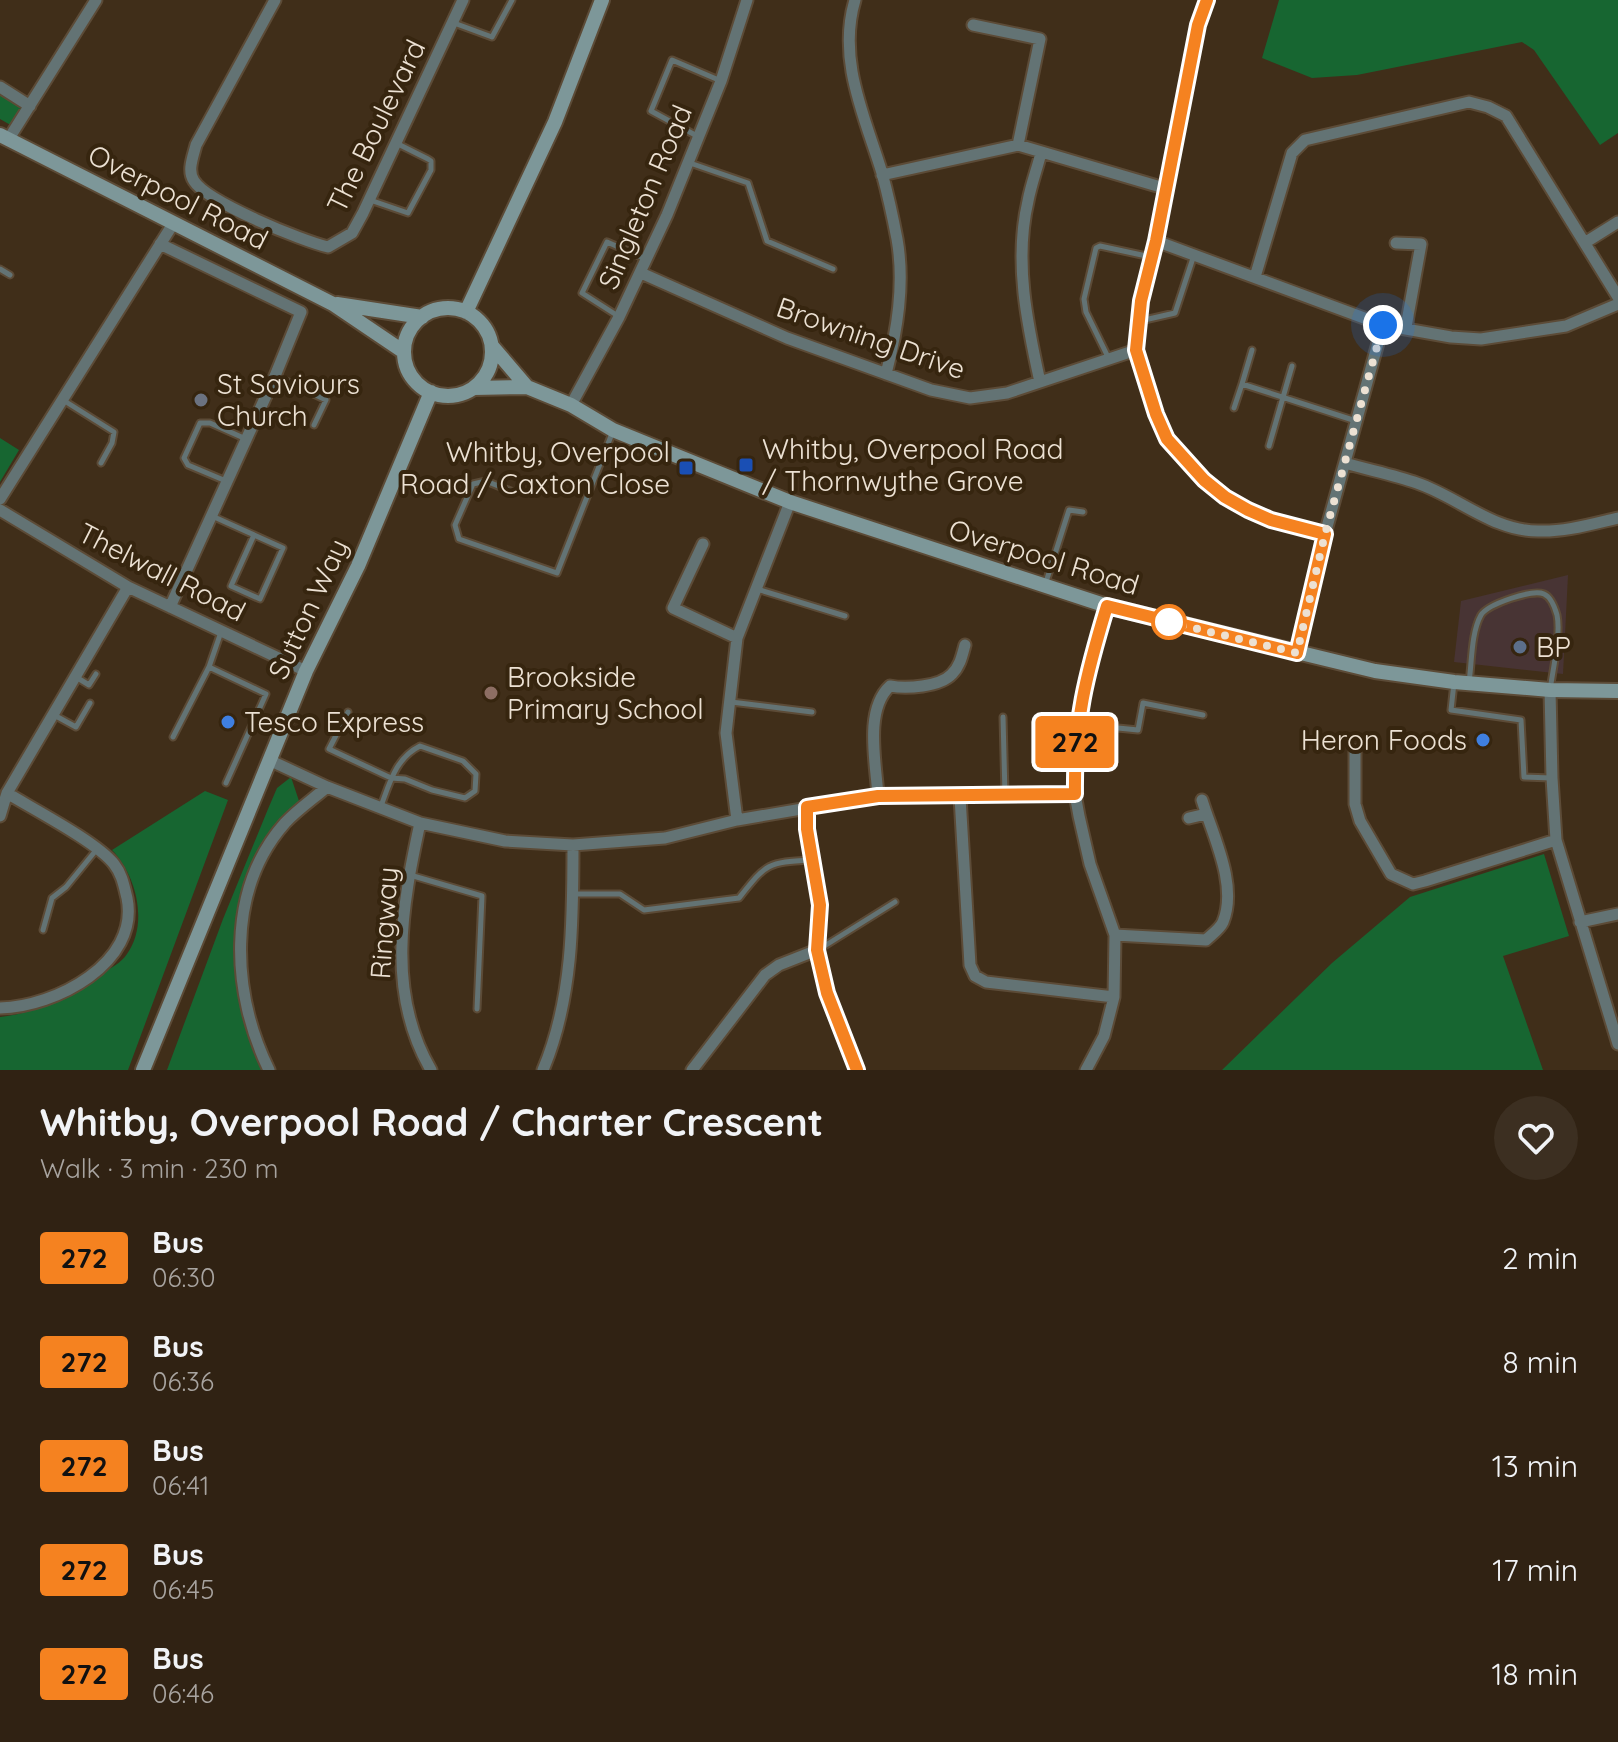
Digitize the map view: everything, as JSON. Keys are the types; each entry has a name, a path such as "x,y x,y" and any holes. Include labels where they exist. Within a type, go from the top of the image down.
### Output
{"main road":[{"path":"466,312 555,122 602,0"},
{"name":"Overpool Road","path":"4,137 333,304 404,352"},
{"name":"Overpool Road","path":"333,304 422,317"},
{"path":"451,308 479,320 492,346 491,362 485,376 474,388 460,395 445,396 418,384 409,372 404,352 407,337 422,317 435,310 451,308"},
{"name":"Overpool Road","path":"492,346 527,387"},
{"name":"Overpool Road","path":"474,388 527,387 571,405 613,430 790,502 1107,606 1375,671 1462,683 1550,690 1618,691"},
{"name":"Sutton Way","path":"143,1070 306,671 358,566 431,392"}],"street":[{"path":"4,137 30,106 96,0"},
{"name":"The Boulevard","path":"275,0 196,145 191,164 192,180 204,192 228,205 307,242 328,247 352,233 463,0"},
{"name":"Singleton Road","path":"571,405 641,273 689,163 721,81 747,0"},
{"path":"855,0 850,51 855,92 882,175 898,242 898,308 886,374"},
{"path":"1207,0 1198,25 1156,241 1141,301 1136,350 1167,439 1204,480 1248,510 1271,520 1325,534"},
{"path":"973,25 1040,39 1018,145"},
{"path":"0,87 30,106"},
{"path":"1255,277 1292,153 1305,140 1469,102 1506,116 1618,297"},
{"path":"882,175 1018,145 1164,188"},
{"path":"1040,382 1025,311 1022,252 1027,203 1041,153"},
{"path":"1586,242 1618,222"},
{"path":"0,499 173,224"},
{"path":"1156,241 1383,325 1451,337 1481,339 1566,326 1618,304"},
{"path":"1396,243 1421,244 1406,327"},
{"path":"160,244 301,312 170,607"},
{"name":"Browning Drive","path":"641,273 787,338 931,390 970,398 1007,393 1136,350"},
{"path":"1297,653 1325,534 1383,325"},
{"path":"1345,463 1418,483 1516,529 1571,529 1618,518"},
{"path":"737,820 726,733 737,638 790,502"},
{"name":"Thelwall Road","path":"0,510 128,587 306,671"},
{"path":"703,544 673,608 737,638"},
{"path":"0,816 7,793 128,587"},
{"path":"1086,1070 1104,1036 1114,997 1115,935 1090,864 1075,794 1074,749 1090,664 1107,606"},
{"path":"878,796 874,714 882,694 890,686 913,686 950,677 959,665 965,645"},
{"path":"1550,690 1556,840 1618,1044"},
{"path":"1341,759 1354,756 1355,804 1360,821 1391,874 1403,881 1413,884 1425,881 1556,840"},
{"path":"269,760 327,787 420,823 505,841 573,845 665,838 737,820 878,796 1075,794"},
{"path":"269,1070 252,1031 243,993 241,946 247,897 260,861 285,823 327,787"},
{"path":"0,1008 31,1006 81,982 110,959 126,936 129,911 123,881 114,864 97,849 7,793"},
{"path":"960,797 970,965 975,976 986,982 1114,997"},
{"path":"1115,935 1206,940 1223,924 1227,895 1225,876 1202,800"},
{"path":"807,807 807,829 820,905 817,950 827,993 857,1070"},
{"path":"1189,818 1206,814"},
{"name":"Ringway","path":"420,823 409,875 401,962 403,994 412,1028 431,1070"},
{"path":"543,1070 550,1054 565,990 573,927 573,845"},
{"path":"1580,922 1618,914"},
{"path":"696,1069 765,975 779,965 817,950"}],"lane":[{"path":"453,23 492,37 512,0"},
{"path":"698,136 651,111 672,60 721,81"},
{"path":"369,200 408,213 431,170 431,161 396,142"},
{"path":"689,163 748,183 767,241 833,269"},
{"path":"619,317 582,293 607,242 646,260"},
{"path":"1109,360 1086,312 1084,299 1096,248 1100,246 1152,257"},
{"path":"1139,322 1175,313 1194,255"},
{"path":"0,269 10,275"},
{"path":"1234,408 1252,350"},
{"path":"1269,446 1292,366"},
{"path":"275,376 326,400 314,425"},
{"path":"1242,384 1357,421"},
{"path":"62,400 114,432 112,443 101,463"},
{"path":"227,481 188,465 184,458 194,434 200,423 210,423 246,439"},
{"path":"513,492 486,481 473,484 455,525 459,539 557,573 613,430"},
{"path":"1045,587 1069,510 1083,512"},
{"path":"211,516 254,535 283,548 260,599 231,586 254,535"},
{"path":"756,589 845,616"},
{"path":"1550,690 1557,616 1549,597 1536,592 1492,605 1484,611 1451,710 1521,720 1524,777 1552,778"},
{"path":"173,737 209,667 221,631"},
{"path":"209,667 266,694 226,783"},
{"path":"75,677 89,685 96,674"},
{"path":"730,702 812,712"},
{"path":"53,714 76,727 90,703"},
{"path":"1077,724 1138,730 1143,703 1203,715"},
{"path":"348,712 329,749 391,778 405,779 465,798 475,791 476,774 463,761 420,746 405,753 391,778 380,807"},
{"path":"1003,717 1005,796"},
{"path":"43,930 52,898 66,887 97,849"},
{"path":"573,895 620,894 644,910 739,898 760,872 774,862 814,860"},
{"path":"409,875 482,896 477,1009"},
{"path":"817,950 895,902"}],"shaded area":[{"path":"1568,575 1563,674 1454,662 1461,601"}],"green space":[{"path":"1279,0 1618,0 1618,133 1600,145 1534,50 1522,42 1357,75 1312,78 1262,58"},
{"path":"0,88 28,106 14,127 0,119"},
{"path":"0,438 19,450 0,482"},
{"path":"291,777 299,801 276,826 257,854 246,879 235,934 235,962 243,1018 261,1070 167,1070 268,809 277,788"},
{"path":"205,791 228,800 128,1070 0,1070 0,1017 28,1012 66,996 119,963 134,942 137,900 128,872 112,850"},
{"path":"1544,854 1569,936 1503,956 1543,1070 1222,1070 1332,963 1410,897"}],"bus line":[{"name":"272","path":"857,1070 827,993 817,950 820,905 807,829 807,807 878,796 1075,794 1074,749 1080,706 1107,606 1297,653 1325,534 1271,520 1248,510 1204,480 1167,439 1136,350 1141,301 1156,241 1198,25 1207,0"}],"place":[{"name":"St Saviours Church","path":"201,400"},
{"name":"Whitby, Overpool Road / Thornwythe Grove","path":"746,465"},
{"name":"Whitby, Overpool Road / Caxton Close","path":"686,468"},
{"name":"BP","path":"1520,647"},
{"name":"Brookside Primary School","path":"491,693"},
{"name":"Tesco Express","path":"228,722"},
{"name":"Heron Foods","path":"1483,740"}],"route":[{"path":"1169,622 1297,653 1325,534 1383,325"}]}
